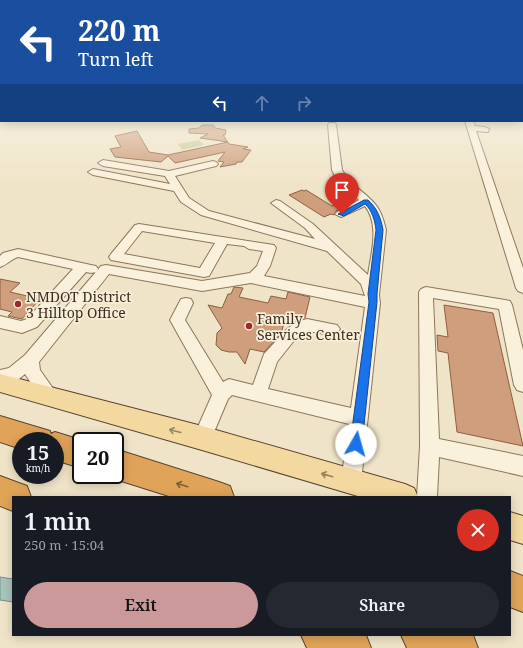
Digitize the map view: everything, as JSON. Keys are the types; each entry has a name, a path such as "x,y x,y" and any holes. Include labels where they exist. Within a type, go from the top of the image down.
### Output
{"highway":[{"path":"0,429 12,433"},
{"path":"124,467 216,496"},
{"path":"0,491 13,496"},
{"path":"511,584 523,587"},
{"path":"511,589 523,594"},
{"path":"322,636 352,648"},
{"path":"423,636 459,648"}],"main road":[{"path":"0,383 202,438 401,496"},
{"path":"511,526 523,530"}],"street":[{"path":"332,124 337,170 341,178 371,206 380,230 351,482"},
{"path":"470,124 485,130"},
{"path":"470,124 523,288"},
{"path":"103,163 169,174 213,164"},
{"path":"93,172 177,188"},
{"path":"169,174 185,200 205,213 307,240 333,249"},
{"path":"342,214 366,201"},
{"path":"276,203 309,226 367,282 373,298"},
{"path":"0,377 13,374 31,360 106,269 202,286 257,276 260,273 270,248 223,240 139,227 115,256 204,273 223,240"},
{"path":"2,258 18,253 104,272"},
{"path":"0,322 22,327 32,323 83,267"},
{"path":"251,278 373,298"},
{"path":"428,496 430,446 426,292 505,306 523,385"},
{"path":"186,303 176,320 221,394"},
{"path":"38,316 62,322"},
{"path":"258,394 270,359 291,334 301,326 307,325 332,329"},
{"path":"31,360 32,372 50,397"},
{"path":"202,438 221,394 229,387 359,418"},
{"path":"430,446 523,466"}],"green space":[{"path":"199,140 204,145 182,150 178,144"}],"water":[{"path":"0,577 12,579 12,602 0,600"}],"building":[{"path":"202,125 213,125 215,128 226,130 225,135 223,135 228,142 200,138 208,134 189,133 189,129 199,128"},
{"path":"137,131 149,152 168,155 228,142 229,144 248,147 243,149 251,150 242,162 220,167 224,162 218,161 225,152 175,163 168,156 161,162 115,157 110,149 121,147 115,136"},
{"path":"306,190 332,206 352,197 355,201 336,211 334,215 331,214 324,217 289,195"},
{"name":"NMDOT District 3 Hilltop Office","path":"0,279 20,283 10,292 40,299 22,319 8,316 12,312 0,309"},
{"name":"Family Services Center","path":"234,287 243,288 239,297 268,303 271,296 286,299 288,292 310,297 305,318 295,316 291,324 284,323 281,334 264,352 250,349 245,364 237,352 221,350 216,345 217,333 222,328 208,305 222,308 228,294 231,294"},
{"path":"444,305 493,313 523,446 457,432 448,353 438,351 437,335 448,337"}],"place":[{"name":"NMDOT District 3 Hilltop Office","path":"18,304"},
{"name":"Family Services Center","path":"249,326"}],"route":[{"path":"342,214 366,201 375,213 380,230 356,444"}]}
